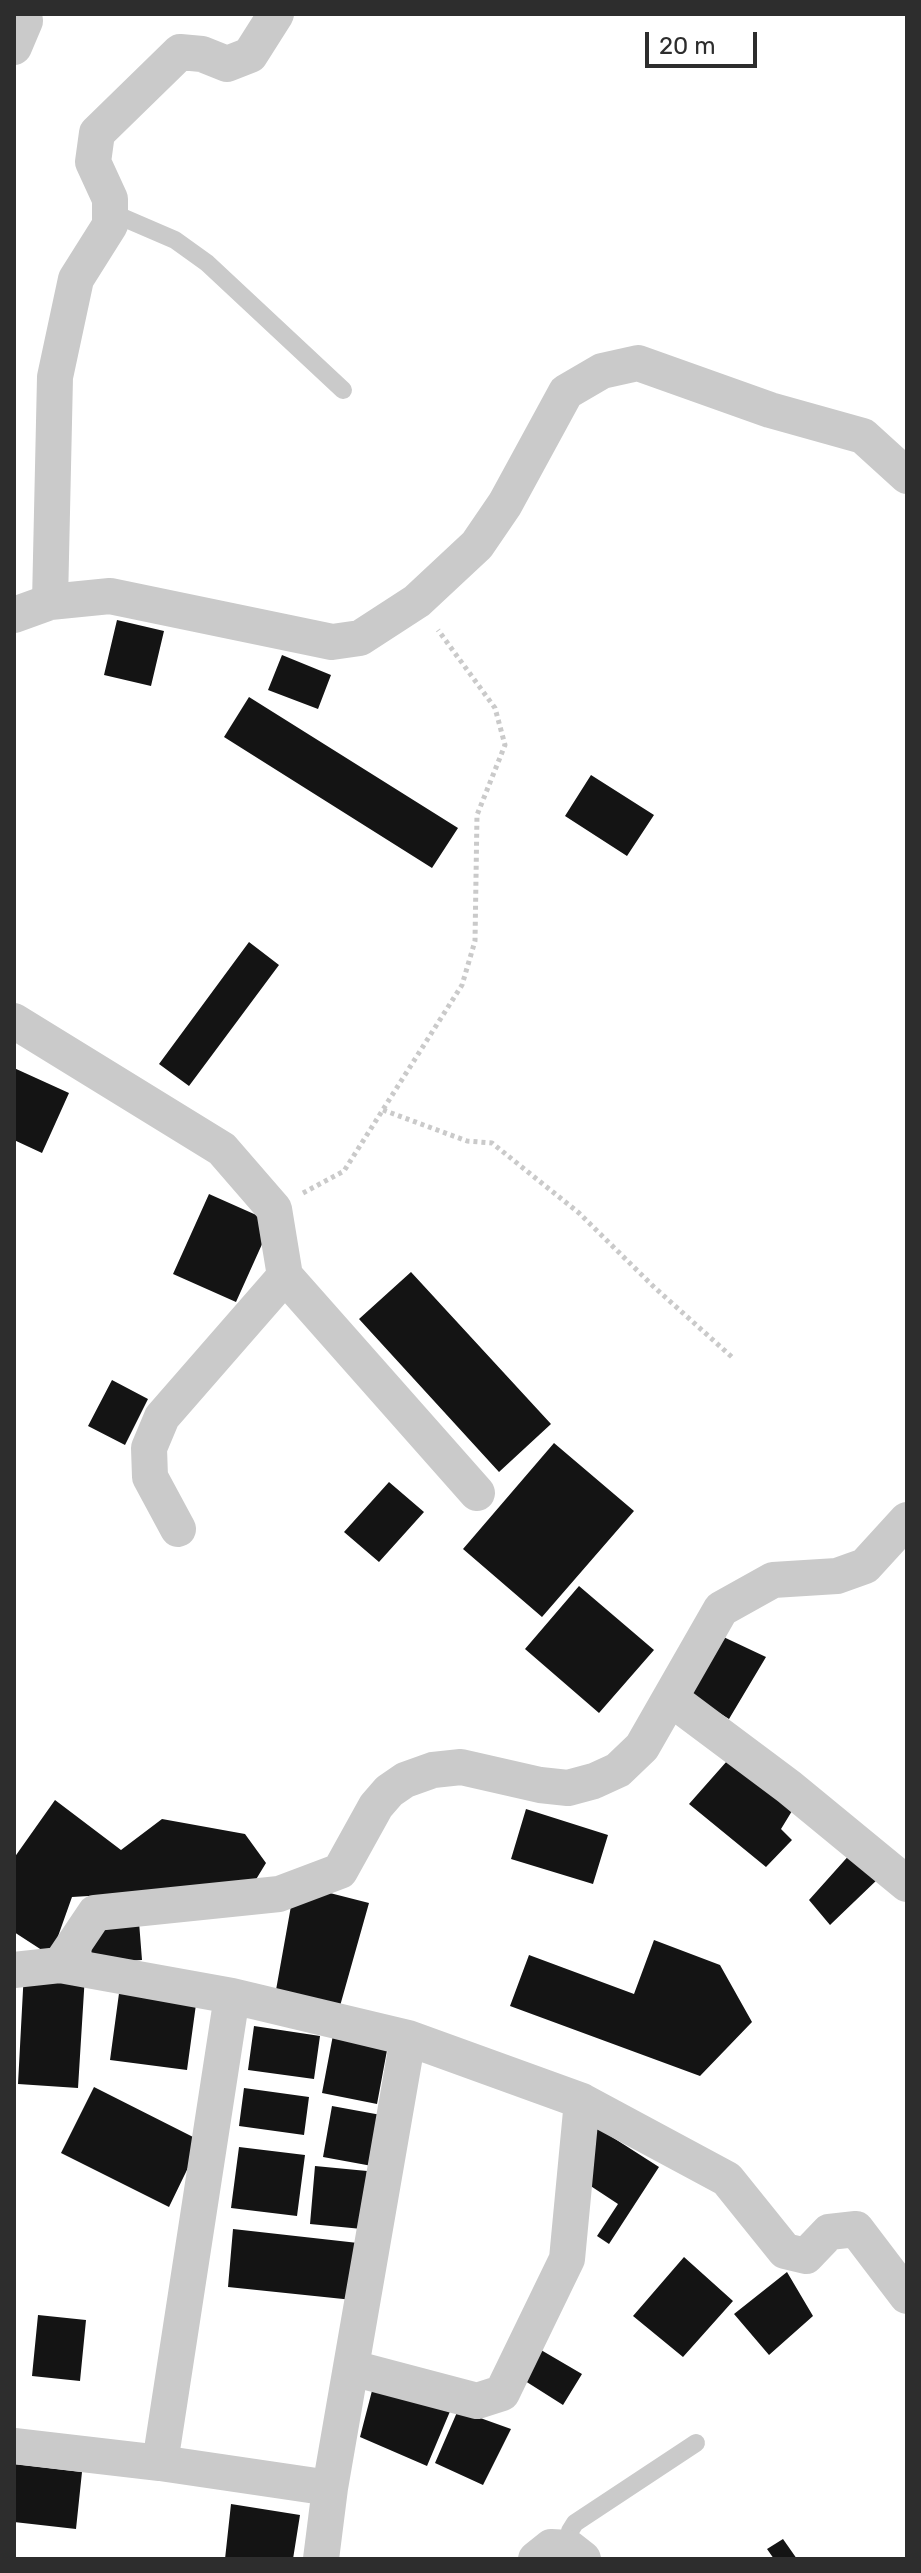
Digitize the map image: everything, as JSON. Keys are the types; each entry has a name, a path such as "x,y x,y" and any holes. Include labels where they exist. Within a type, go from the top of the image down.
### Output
{"street":[{"path":"14,47 25,21 24,14"},
{"path":"50,602 55,377 76,279 110,225 110,199 93,162 97,133 180,52 202,54 227,64 250,55 276,14"},
{"path":"14,615 50,602 110,596 332,642 360,638 417,601 477,545 505,504 566,392 602,371 638,363 770,410 863,436 907,476"},
{"path":"14,1021 222,1149 274,1209 285,1276 477,1493"},
{"path":"178,1529 150,1477 149,1448 162,1417 285,1276"},
{"path":"60,1965 95,1913 279,1894 340,1871 376,1806 389,1791 405,1780 433,1770 461,1767 540,1785 568,1788 618,1770 642,1747 721,1609 773,1580 837,1576 865,1566 907,1520"},
{"path":"670,1698 789,1787 907,1884"},
{"path":"14,1970 60,1965 232,1996 408,2038 582,2101 727,2179 785,2251 806,2256 829,2232 856,2229 907,2296"},
{"path":"160,2463 232,1996"},
{"path":"321,2559 330,2488 408,2038"},
{"path":"352,2368 477,2401 502,2393 567,2259 582,2101"},
{"path":"14,2446 330,2488"}],"lane":[{"path":"110,212 175,240 207,263 343,390"},
{"path":"563,2555 575,2523 696,2443"}],"path":[{"path":"274,1209 344,1171 462,985 475,941 477,815 505,745 495,708 417,601"},
{"path":"383,1110 467,1141 492,1143 579,1213 654,1287 733,1358"}],"building":[{"path":"117,620 164,631 151,686 104,675"},
{"path":"282,655 331,675 318,709 268,690"},
{"path":"249,697 458,828 432,868 224,737"},
{"path":"591,775 654,815 627,856 565,816"},
{"path":"249,942 279,965 189,1086 159,1064"},
{"path":"14,1068 69,1093 42,1153 14,1140"},
{"path":"209,1194 272,1222 236,1302 173,1274"},
{"path":"411,1272 551,1424 499,1472 359,1319"},
{"path":"112,1380 148,1399 125,1445 88,1426"},
{"path":"554,1443 634,1511 542,1617 463,1549"},
{"path":"389,1482 424,1512 379,1562 344,1532"},
{"path":"579,1586 654,1650 599,1713 525,1649"},
{"path":"715,1633 766,1657 729,1719 679,1688"},
{"path":"727,1761 792,1811 781,1829 792,1840 766,1867 689,1804"},
{"path":"55,1800 121,1850 162,1819 245,1834 266,1863 252,1886 72,1897 51,1956 14,1932 14,1858"},
{"path":"526,1809 608,1835 593,1884 511,1859"},
{"path":"852,1852 880,1877 830,1925 809,1900"},
{"path":"322,1891 369,1903 340,2006 276,1990 291,1906"},
{"path":"139,1922 142,1960 92,1963 90,1925"},
{"path":"654,1940 720,1965 752,2022 700,2076 510,2006 529,1955 634,1994"},
{"path":"24,1971 85,1975 78,2088 18,2084"},
{"path":"120,1986 197,1997 187,2070 110,2060"},
{"path":"254,2026 320,2036 314,2079 248,2070"},
{"path":"333,2035 388,2045 377,2104 322,2093"},
{"path":"94,2087 201,2141 169,2207 61,2153"},
{"path":"244,2088 309,2097 304,2135 239,2126"},
{"path":"332,2106 381,2115 372,2166 323,2157"},
{"path":"587,2121 659,2167 609,2244 597,2236 618,2204 577,2177"},
{"path":"239,2147 305,2155 297,2216 231,2208"},
{"path":"315,2166 367,2171 362,2229 310,2224"},
{"path":"233,2229 358,2243 353,2300 228,2287"},
{"path":"684,2257 733,2301 683,2357 633,2316"},
{"path":"787,2272 813,2316 769,2355 734,2314"},
{"path":"38,2315 86,2320 80,2381 32,2376"},
{"path":"541,2350 582,2374 563,2405 522,2379"},
{"path":"374,2383 451,2409 427,2466 360,2437"},
{"path":"458,2410 511,2429 483,2485 435,2463"},
{"path":"14,2464 82,2472 76,2529 14,2522"},
{"path":"231,2504 300,2515 293,2559 225,2559"},
{"path":"783,2539 797,2559 774,2559 767,2549"}]}
